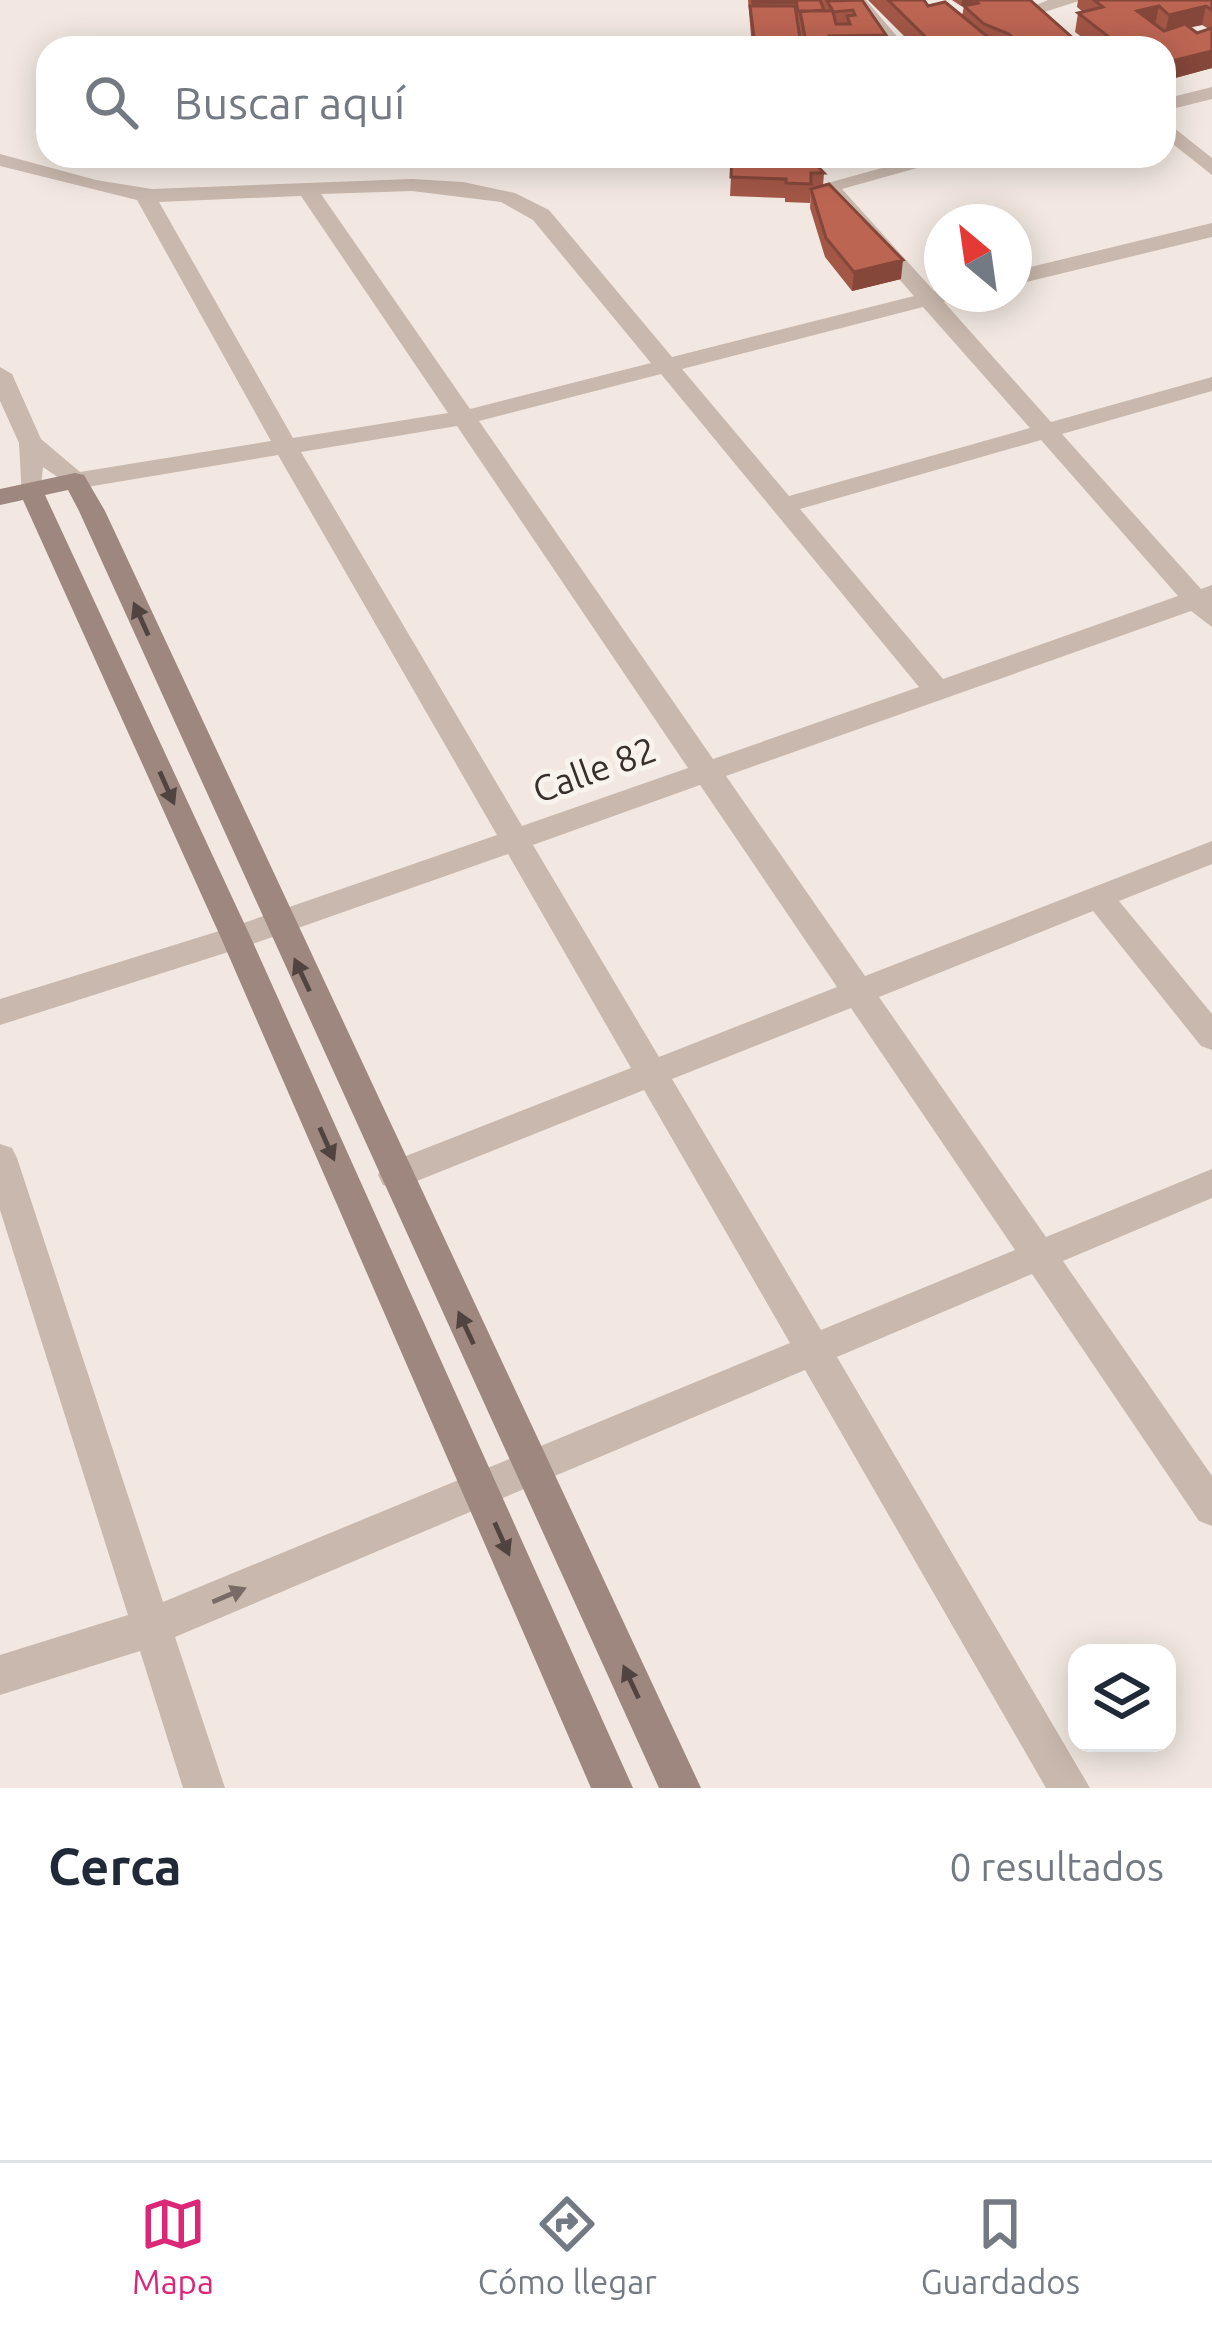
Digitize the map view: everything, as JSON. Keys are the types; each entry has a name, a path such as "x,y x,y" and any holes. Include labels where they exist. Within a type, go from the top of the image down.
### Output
{"street":[{"path":"856,0 888,36"},
{"path":"1040,10 1073,0"},
{"path":"1176,102 1212,93"},
{"path":"1176,137 1212,169"},
{"path":"0,160 146,195 195,198 306,188 469,189 521,199 541,214 937,690"},
{"path":"901,168 828,186 924,283"},
{"path":"306,188 1212,1508"},
{"path":"146,195 287,449 1069,1788"},
{"path":"1032,274 1212,230"},
{"path":"16,494 466,417 924,300"},
{"path":"950,312 1046,431 1206,603"},
{"path":"0,374 31,443 75,482 680,1788"},
{"path":"785,505 1212,384"},
{"path":"31,443 16,494 236,938 612,1788"},
{"name":"Calle 82","path":"0,1012 236,938 937,690 1206,603"},
{"path":"395,1175 1212,852"},
{"path":"1099,897 1212,1036"},
{"path":"0,1158 204,1788"},
{"path":"0,1675 149,1628 1212,1183"}],"building":[{"path":"796,0 796,2 753,3"},
{"path":"796,0 820,0 824,10 798,12"},
{"path":"862,0 886,35 805,36 800,11 833,11 827,1","holes":["853,10 855,15 847,16 850,24 836,24 833,12"]},
{"path":"888,0 924,0 928,6 945,2 987,36 925,36"},
{"path":"975,0 1030,0 1070,36 1011,36 984,24 964,6 978,3"},
{"path":"1094,0 1212,0 1212,10 1206,6 1169,15 1159,6 1137,11 1164,31 1185,24 1197,33 1212,28 1212,51 1176,60 1176,36 1108,36 1078,13 1103,7"},
{"path":"750,6 795,6 800,36 754,36"},
{"path":"731,168 819,168 824,173 811,173 811,184 731,177"},
{"path":"829,184 903,260 854,272 826,238 811,189"}]}
